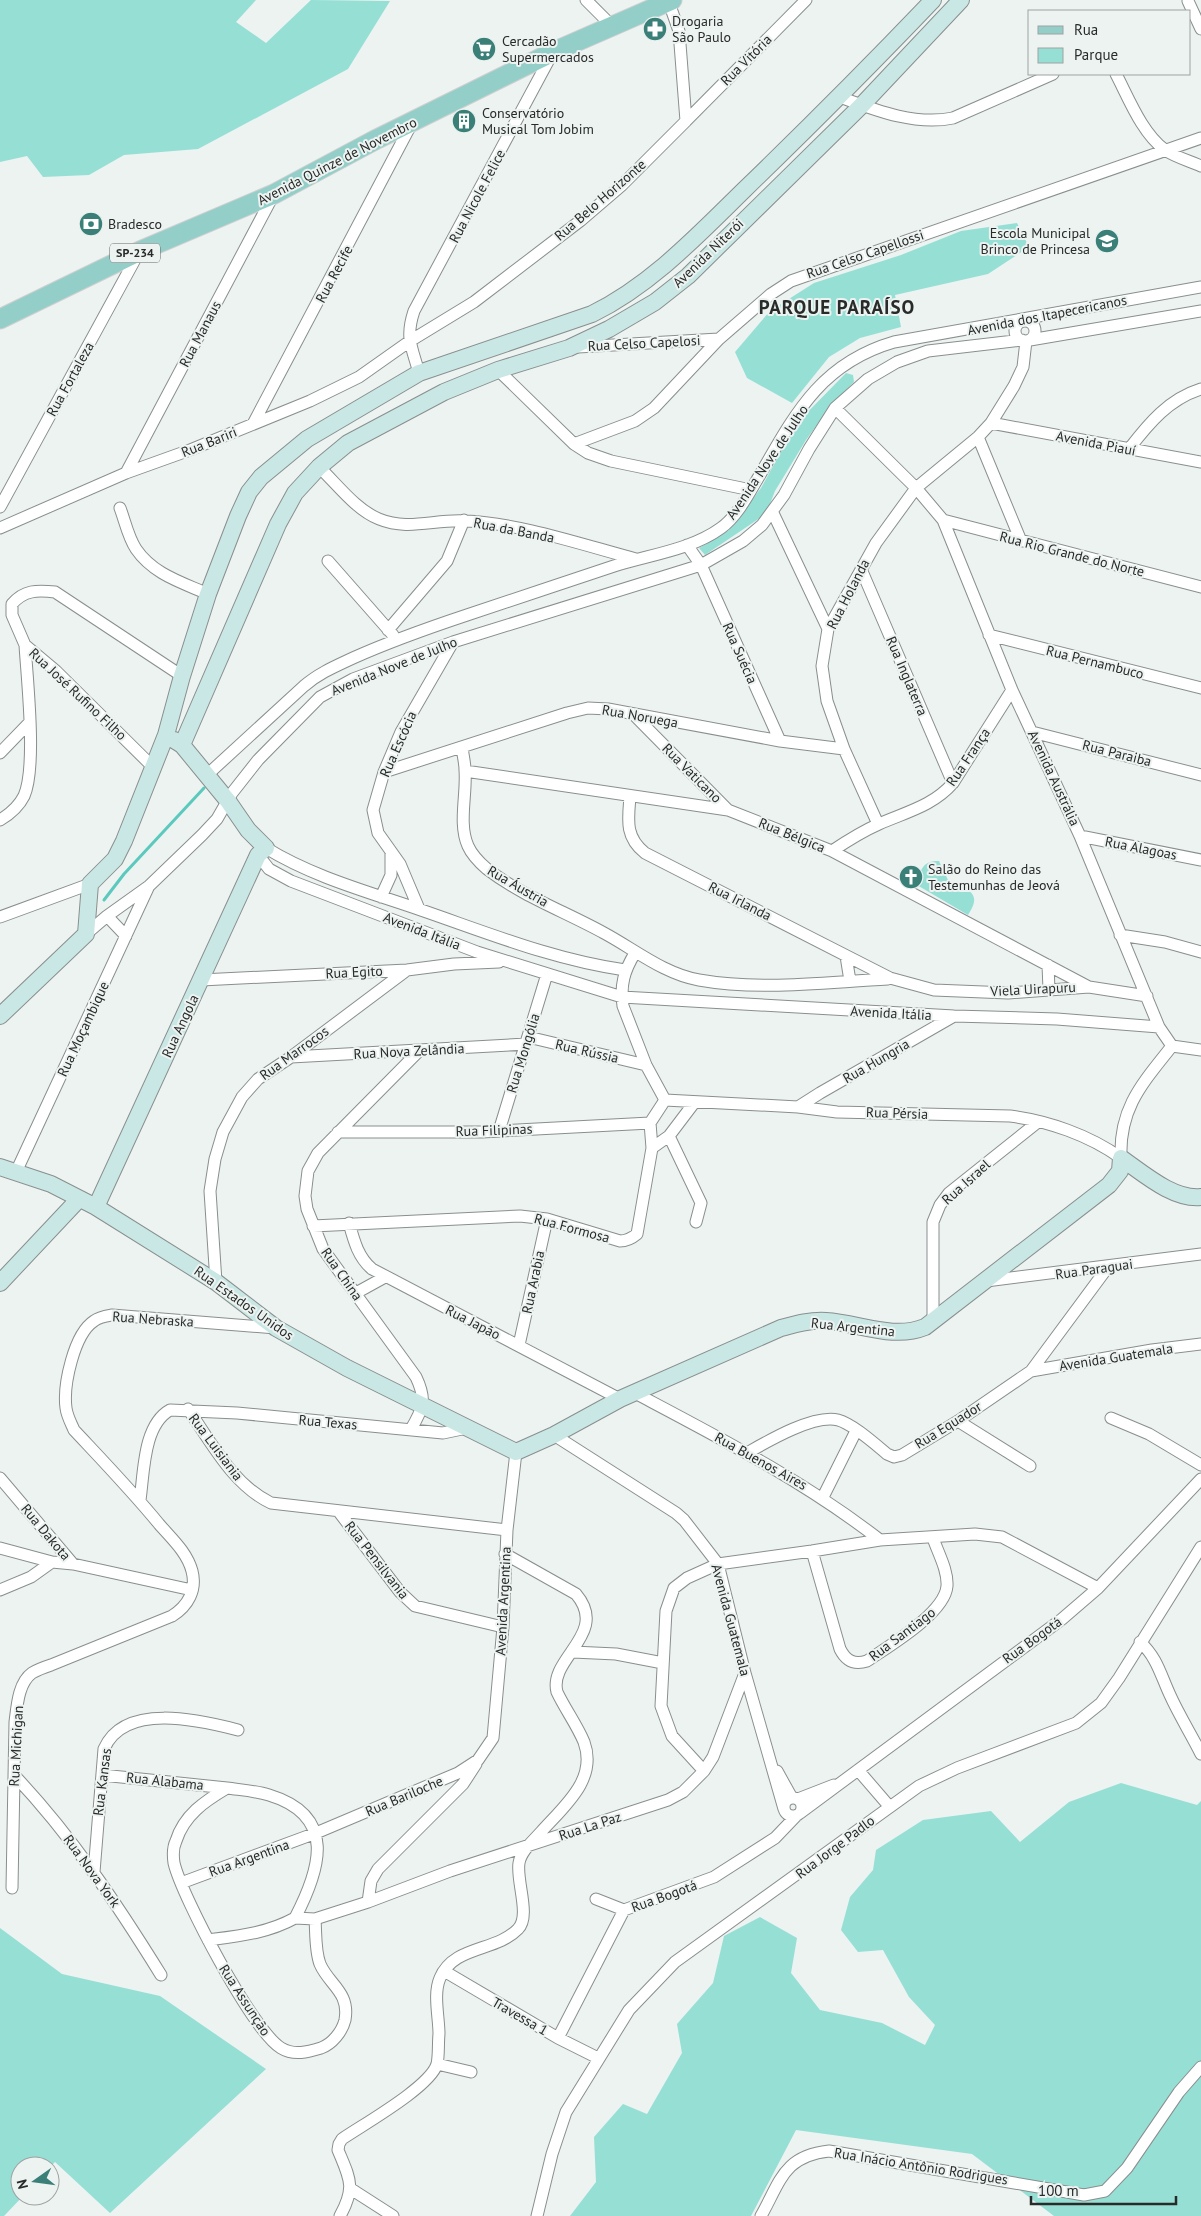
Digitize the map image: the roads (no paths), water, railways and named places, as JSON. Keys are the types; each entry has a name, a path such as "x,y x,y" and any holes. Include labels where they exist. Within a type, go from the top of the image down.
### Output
{"main road":[{"name":"Avenida Quinze de Novembro","path":"0,319 140,251 274,194 412,122 553,52 670,0"},
{"name":"Avenida Niterói","path":"90,884 115,858 154,767 166,735 182,676 208,594 249,492 261,476 307,439 337,419 419,373 592,314 619,301 646,281 840,98 933,0"},
{"name":"Avenida Niterói","path":"182,745 278,524 296,494 322,465 348,443 444,392 498,370 569,348 609,329 655,302 688,276 734,228 862,105 961,0"},
{"path":"720,213 734,228"},
{"path":"337,419 336,434 341,440 348,443"},
{"path":"307,439 321,446 324,454 322,465"},
{"name":"Avenida Itália","path":"166,735 182,745 207,775 228,801 262,851"},
{"name":"Rua Angola","path":"96,1207 262,851"},
{"path":"86,934 90,884"},
{"name":"Avenida Nove de Julho","path":"0,1016 86,934"},
{"path":"1121,1158 1175,1192 1193,1198 1201,1197"},
{"name":"Rua Argentina","path":"516,1452 554,1435 628,1396 770,1332 800,1323 828,1321 899,1333 914,1331 934,1322 1109,1185 1120,1171 1121,1158"},
{"name":"Rua Estados Unidos","path":"0,1167 51,1184 96,1207 216,1282 276,1328 423,1406 516,1452"},
{"path":"0,1283 80,1199"}],"street":[{"path":"586,0 612,26"},
{"path":"670,0 679,31 686,121"},
{"name":"Rua Vitória","path":"686,121 806,0"},
{"path":"1188,1 1201,29"},
{"name":"Rua Nicole Felice","path":"410,341 408,328 414,311 553,52"},
{"path":"840,98 920,121 935,122 953,118 1051,75"},
{"path":"1117,75 1142,122 1165,150 1201,166"},
{"name":"Rua Belo Horizonte","path":"410,341 474,302 580,221 622,185 686,121"},
{"name":"Rua Recife","path":"253,424 412,122"},
{"name":"Rua Celso Capellossi","path":"574,444 628,424 654,408 719,339 771,294 806,275 1201,138"},
{"name":"Rua Manaus","path":"126,473 274,194"},
{"name":"Rua Fortaleza","path":"0,507 140,251"},
{"name":"Avenida dos Itapecericanos","path":"894,342 1024,321 1201,287"},
{"name":"Avenida dos Itapecericanos","path":"835,408 868,379 897,362 928,351 1026,340 1201,311"},
{"path":"1024,321 1030,322 1034,327 1034,336 1026,340"},
{"name":"Rua Celso Capelosi","path":"569,348 719,339"},
{"name":"Rua Holanda","path":"878,824 844,749 827,701 822,677 828,629 876,543 916,488 978,437 991,423 1014,386 1022,367 1026,340"},
{"path":"410,341 419,373"},
{"name":"Rua Bariri","path":"0,528 126,473 253,424 348,383 378,365 410,341"},
{"name":"Avenida Nove de Julho","path":"207,775 316,676 392,634 687,545 721,528 751,490 789,424 824,381 843,364 864,352 894,342"},
{"path":"498,370 574,444 588,453 611,461 751,490"},
{"path":"1129,449 1151,421 1168,406 1201,389"},
{"name":"Avenida Nove de Julho","path":"86,934 107,916 149,886 217,819 239,782 320,697 353,680 453,642 701,565 744,541 773,513 835,408"},
{"name":"Avenida Austrália","path":"835,408 916,488 942,520 1012,690 1080,836 1160,1027 1172,1046"},
{"name":"Avenida Piauí","path":"991,423 1201,462"},
{"path":"978,437 1021,541"},
{"name":"Rua da Banda","path":"322,465 364,510 392,524 407,526 464,520 534,533 637,559"},
{"path":"120,508 135,547 151,566 165,576 208,594"},
{"path":"773,513 828,629"},
{"path":"328,561 392,634 447,561 464,520"},
{"name":"Rua Rio Grande do Norte","path":"942,520 1201,587"},
{"name":"Rua Suécia","path":"687,545 701,565 780,741"},
{"name":"Rua Inglaterra","path":"861,569 952,783"},
{"name":"Rua José Rufino Filho","path":"154,767 56,671 25,645 12,615 12,604 18,597 29,592 38,590 55,592 182,676"},
{"name":"Rua Pernambuco","path":"989,635 1201,688"},
{"name":"Rua Escócia","path":"418,909 400,864 378,833 373,810 384,772 412,710 453,642"},
{"path":"0,820 16,808 24,796 28,782 29,723 25,645"},
{"name":"Rua França","path":"832,851 878,824 925,806 942,796 1012,690"},
{"name":"Rua Noruega","path":"384,772 578,710 608,709 635,716 780,741 844,749"},
{"name":"Rua Vaticano","path":"635,716 728,810"},
{"path":"0,753 29,723"},
{"name":"Rua Paraiba","path":"1032,732 1201,775"},
{"name":"Rua Áustria","path":"462,748 465,771 464,833 468,846 475,858 487,869 514,886 607,934 635,953"},
{"name":"Rua Bélgica","path":"465,771 630,797 728,810 832,851 1089,987"},
{"name":"Rua Irlanda","path":"630,797 629,830 634,845 645,853 890,978"},
{"name":"Rua Alagoas","path":"1080,836 1201,860"},
{"name":"Avenida Itália","path":"262,851 381,897 570,960 624,970"},
{"name":"Avenida Itália","path":"262,851 269,869 291,881 506,962 622,997 954,1016 1057,1019 1160,1027"},
{"path":"381,897 391,875 391,851"},
{"path":"0,917 90,884"},
{"name":"Rua Moçambique","path":"16,1172 149,886"},
{"path":"107,916 126,936"},
{"path":"1120,935 1165,942 1201,952"},
{"path":"650,1123 666,1100 646,1065 630,1030 622,997 624,970 635,953 683,975 706,981 806,985 890,978"},
{"path":"846,956 850,981"},
{"name":"Rua Egito","path":"202,980 407,970 454,964 506,962"},
{"path":"1048,965 1049,990"},
{"name":"Rua Marrocos","path":"216,1282 210,1191 215,1159 223,1132 242,1097 258,1078 292,1057 407,970"},
{"name":"Rua Mongólia","path":"500,1131 547,974"},
{"name":"Viela Uirapuru","path":"890,978 934,990 1008,993 1089,987 1147,996"},
{"name":"Rua Hungria","path":"798,1107 820,1092 954,1016"},
{"name":"Rua Nova Zelândia","path":"292,1057 419,1051 527,1040"},
{"name":"Rua Rússia","path":"527,1040 646,1065"},
{"path":"1121,1158 1120,1139 1122,1123 1136,1092 1172,1046 1201,1050"},
{"name":"Rua China","path":"419,1051 318,1153 308,1171 305,1196 313,1226 323,1248 416,1378 422,1390 423,1406"},
{"name":"Rua Pérsia","path":"666,1100 856,1112 1010,1116 1038,1122 1087,1138 1121,1158"},
{"path":"652,1148 669,1136 694,1103"},
{"name":"Rua Israel","path":"934,1322 933,1222 940,1205 949,1193 1038,1122"},
{"name":"Rua Filipinas","path":"338,1132 500,1131 650,1123"},
{"name":"Rua Formosa","path":"313,1226 520,1216 547,1219 620,1241 630,1239 637,1234 652,1148 650,1123"},
{"path":"669,1136 701,1203 696,1222"},
{"name":"Rua Arabia","path":"519,1345 547,1219"},
{"name":"Rua Japão","path":"349,1223 363,1261 385,1277 519,1345 628,1396"},
{"name":"Rua Paraguai","path":"986,1281 1201,1254"},
{"name":"Rua Equador","path":"747,1453 790,1430 818,1421 840,1420 894,1456 902,1455 958,1421 1031,1371 1108,1267"},
{"path":"356,1293 385,1277"},
{"name":"Rua Nebraska","path":"140,1500 74,1430 69,1420 66,1407 68,1376 81,1334 97,1319 112,1315 276,1328"},
{"name":"Avenida Guatemala","path":"1031,1371 1152,1350 1201,1344"},
{"name":"Rua Buenos Aires","path":"628,1396 747,1453 823,1497 880,1540"},
{"path":"411,1429 423,1406"},
{"name":"Rua Luisiania","path":"140,1500 149,1443 156,1423 162,1414 170,1410 188,1409 236,1476 260,1498 271,1503 507,1530"},
{"name":"Rua Texas","path":"188,1409 444,1433 467,1428"},
{"path":"1111,1418 1149,1434 1201,1465"},
{"path":"958,1421 1030,1466"},
{"path":"823,1497 856,1431"},
{"name":"Avenida Guatemala","path":"554,1435 676,1513 684,1520 718,1564 745,1672 784,1810"},
{"name":"Avenida Argentina","path":"487,1750 493,1738 496,1722 503,1627 505,1554 514,1485 516,1452"},
{"name":"Rua Dakota","path":"0,1478 73,1564"},
{"name":"Rua Bogotá","path":"558,2038 624,1910 714,1877 775,1838 799,1814 1062,1619 1098,1588 1201,1479"},
{"path":"0,1548 52,1562 73,1564 192,1590 192,1571 184,1554 140,1500"},
{"name":"Rua Pensilvania","path":"339,1512 400,1592 415,1606 503,1627"},
{"path":"704,1771 672,1736 664,1719 661,1706 666,1610 674,1588 687,1578 718,1564 880,1540 975,1534 1002,1537 1098,1588"},
{"name":"Rua Santiago","path":"812,1551 840,1649 850,1662 859,1663 867,1661 923,1620 946,1596 946,1575 933,1538"},
{"name":"Rua Jorge Padlo","path":"537,2216 552,2154 566,2112 629,2010 675,1962 809,1867 889,1806 920,1786 957,1768 1014,1748 1083,1719 1101,1703 1119,1678 1140,1642 1197,1561 1201,1547"},
{"path":"340,2216 350,2199 351,2188 338,2150 339,2144 417,2088 432,2073 437,2064 438,1986 444,1971 459,1956 508,1936 519,1929 524,1919 519,1862 529,1846 569,1801 586,1775 587,1760 584,1743 557,1692 555,1683 557,1674 573,1652 586,1623 586,1612 583,1602 576,1594 505,1554"},
{"path":"0,1590 30,1577 52,1562"},
{"name":"Rua Michigan","path":"12,1888 15,1722 19,1697 32,1673 172,1616 186,1605 192,1590"},
{"path":"1140,1642 1148,1649 1159,1666 1170,1695 1201,1754"},
{"path":"573,1652 616,1654 663,1663"},
{"name":"Rua La Paz","path":"368,1902 450,1871 668,1800 683,1792 704,1771 713,1756 745,1672"},
{"name":"Rua Kansas","path":"94,1872 104,1749 109,1738 122,1727 134,1722 157,1719 187,1719 238,1730"},
{"name":"Rua Bariloche","path":"316,1833 458,1773 478,1760 487,1750"},
{"path":"208,1940 249,1935 274,1929 295,1918 315,1919 368,1902 371,1881 378,1869 464,1784 478,1760"},
{"name":"Avenida Guatemala","path":"772,1763 795,1798"},
{"path":"858,1770 889,1806"},
{"name":"Rua Nova York","path":"14,1775 70,1838 161,1975"},
{"name":"Rua Alabama","path":"102,1775 227,1788 270,1795 301,1812 316,1833"},
{"name":"Rua Bogotá","path":"795,1798 845,1781"},
{"name":"Rua Assunção","path":"227,1788 192,1812 182,1826 175,1841 174,1862 181,1883 208,1940 264,2032 283,2050 299,2053 309,2052 326,2046 342,2030 346,2015 344,2001 338,1986 321,1966 318,1956 315,1919"},
{"path":"775,1838 786,1801 795,1798 802,1805 799,1814 790,1816 784,1810"},
{"path":"295,1918 314,1876 318,1853 316,1833"},
{"name":"Rua Argentina","path":"181,1883 316,1833"},
{"path":"596,1898 624,1910"},
{"name":"Travessa 1","path":"444,1971 558,2038 598,2058"},
{"path":"437,2064 471,2072"},
{"name":"Rua Inácio Antônio Rodrigues","path":"762,2216 786,2169 798,2158 829,2151 1084,2195 1098,2193 1106,2190 1127,2168 1179,2092 1201,2066"},
{"path":"351,2188 393,2216"}],"waterway":[{"path":"104,900 124,874 204,788"}],"place":[{"name":"Drogaria São Paulo","path":"655,29"},
{"name":"Cercadão Supermercados","path":"484,49"},
{"name":"Conservatório Musical Tom Jobim","path":"464,121"},
{"name":"Bradesco","path":"91,224"},
{"name":"Escola Municipal Brinco de Princesa","path":"1107,241"},
{"name":"Salão do Reino das Testemunhas de Jeová","path":"911,877"}],"district":[{"name":"PARQUE PARAÍSO","path":"837,307"}]}
